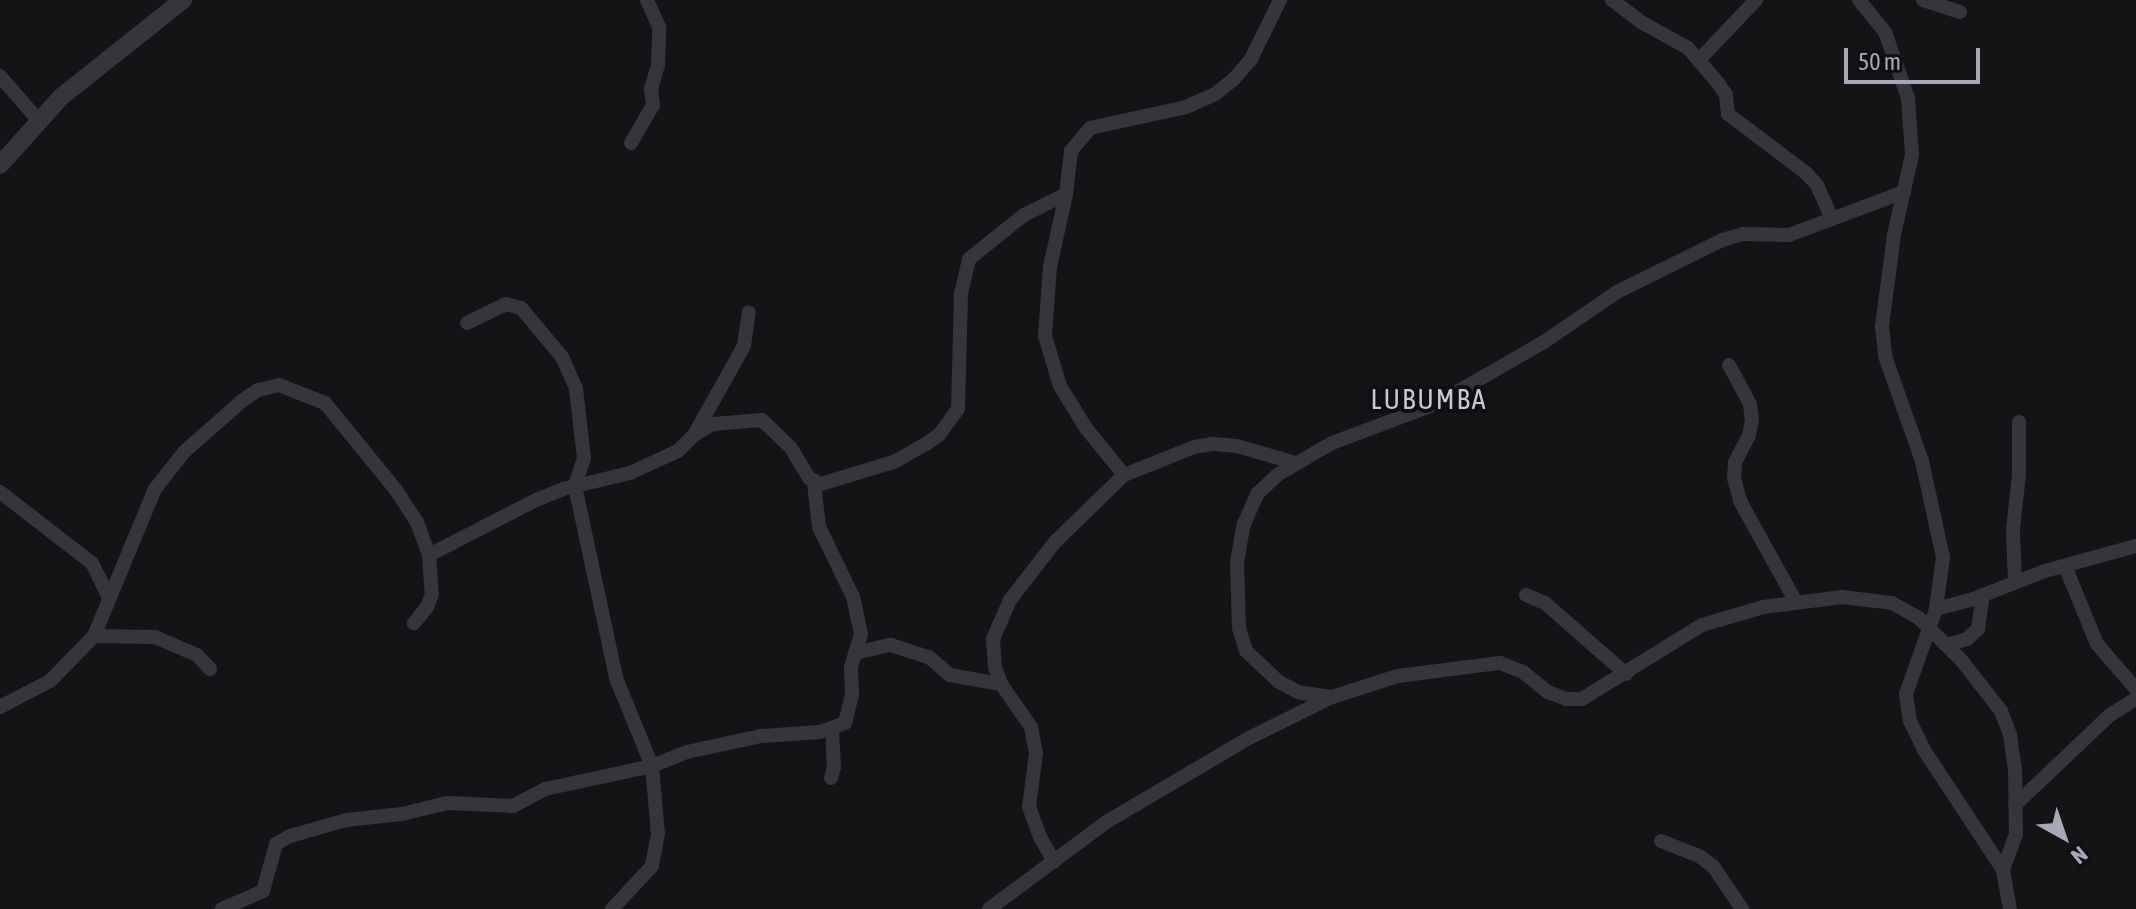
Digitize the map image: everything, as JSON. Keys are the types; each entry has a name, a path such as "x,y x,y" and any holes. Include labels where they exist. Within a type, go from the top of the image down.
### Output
{"street":[{"path":"0,165 61,97 183,0"},
{"path":"631,143 653,105 651,89 658,65 659,27 647,0"},
{"path":"1124,475 1086,428 1060,386 1045,336 1050,267 1066,194 1071,151 1077,139 1090,128 1186,107 1215,94 1233,80 1251,59 1280,0"},
{"path":"1612,0 1641,22 1688,48 1726,95 1728,114 1806,173 1817,185 1832,219"},
{"path":"1699,60 1756,0"},
{"path":"1859,0 1885,32 1908,98 1912,155 1882,326 1889,371 1922,461 1939,528 1943,569 1931,627 1906,694 1910,721 1924,750 2003,870 2010,909"},
{"path":"1923,0 1960,12"},
{"path":"0,76 40,122"},
{"path":"1332,697 1298,692 1279,682 1246,651 1239,628 1237,562 1244,524 1258,493 1296,463 1332,443 1436,404 1472,385 1659,268 1722,240 1743,234 1789,235 1904,192"},
{"path":"814,483 836,480 896,461 939,435 951,423 961,394 958,369 961,294 969,259 1032,209 1066,194"},
{"path":"467,323 506,304 517,305 562,357 576,389 584,458 575,486 616,678 652,766 656,856 652,866 612,909"},
{"path":"694,435 744,346 749,312"},
{"path":"1729,365 1750,404 1752,420 1749,435 1735,463 1734,478 1740,501 1796,602"},
{"path":"0,707 50,681 94,636 155,489 184,452 243,400 258,390 279,385 325,403 396,490 417,522 429,555 432,594 414,623"},
{"path":"222,909 263,891 276,844 290,836 346,820 402,814 447,803 513,806 545,789 652,766 687,752 761,736 832,730 845,723 849,715 851,667 861,634 859,617 853,597 819,527 814,483 791,448 762,420 713,424 655,464 575,486 506,514 429,555"},
{"path":"2015,582 2013,529 2019,475 2019,422"},
{"path":"1054,862 1040,837 1029,807 1036,753 1031,727 1001,684 995,667 993,639 1010,600 1055,542 1124,475 1194,447 1213,444 1237,446 1296,463"},
{"path":"0,492 92,563 109,598"},
{"path":"1936,609 2136,546"},
{"path":"2065,566 2097,644 2136,689"},
{"path":"1526,595 1545,603 1626,674"},
{"path":"1947,645 1967,639 1978,629 1983,595"},
{"path":"989,909 1003,904 1108,821 1249,738 1332,697 1398,676 1500,663 1566,699 1582,699 1702,625 1735,613 1842,597 1892,603 1931,627 2001,711 2012,746 2016,834 2003,870"},
{"path":"94,636 155,637 197,655 210,669"},
{"path":"855,653 891,645 929,657 950,675 1001,684"},
{"path":"2015,805 2110,715 2136,699"},
{"path":"831,778 834,767 832,730"},
{"path":"1661,841 1699,856 1713,866 1742,909"}],"district":[{"name":"LUBUMBA","path":"1429,399"}]}
